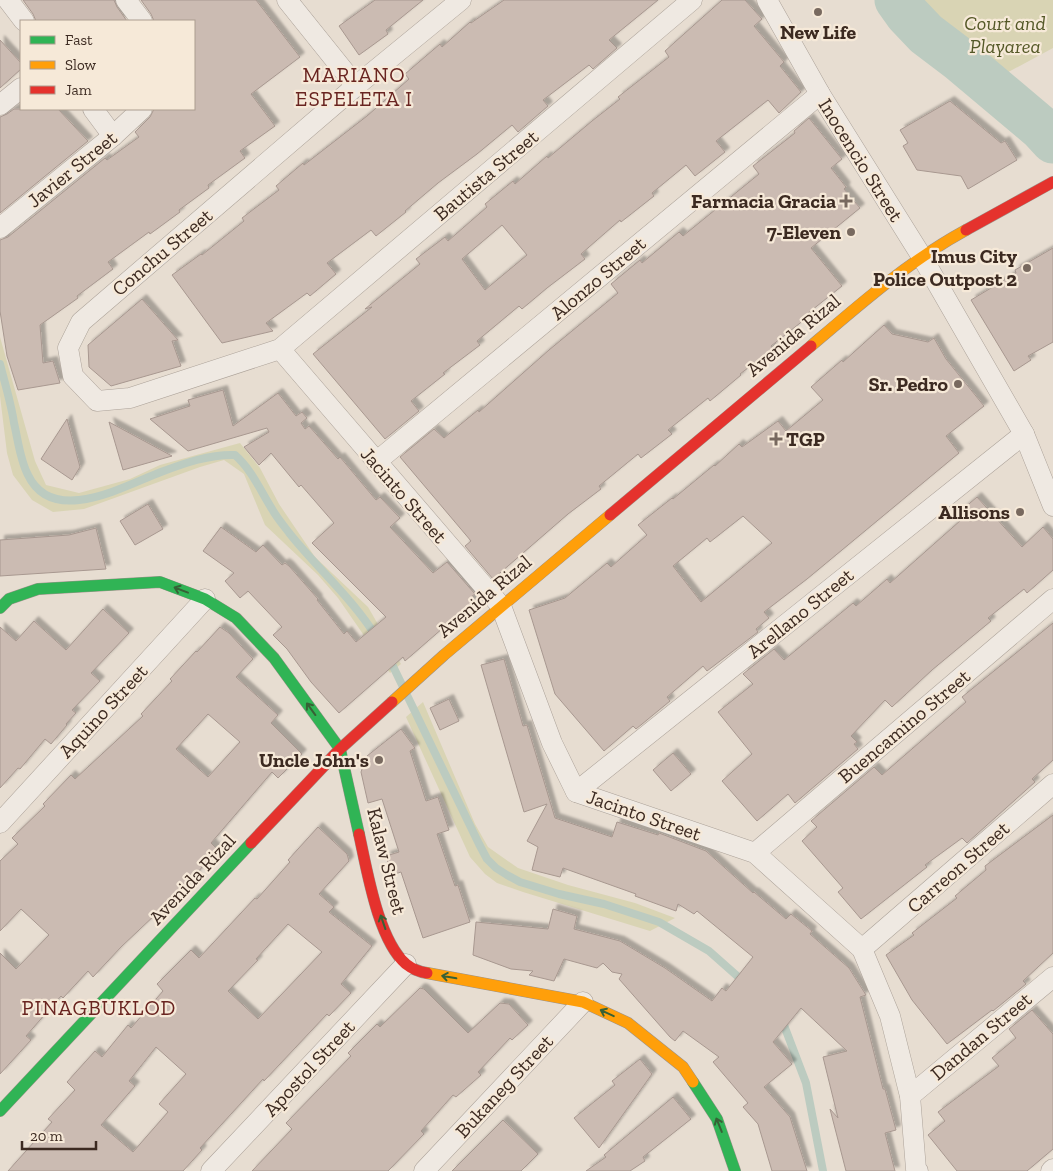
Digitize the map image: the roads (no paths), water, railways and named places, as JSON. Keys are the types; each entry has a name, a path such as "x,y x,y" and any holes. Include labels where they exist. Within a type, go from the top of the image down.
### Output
{"main road":[{"name":"Avenida Rizal","path":"0,1111 340,749 415,681 847,314 922,257 953,237 1053,182"},
{"name":"Kalaw Street","path":"0,608 9,598 38,588 160,582 205,599 236,618 274,658 340,749 372,892 384,929 393,948 406,964"},
{"path":"406,964 421,972 584,1002 628,1023 684,1067 717,1119 735,1171"}],"street":[{"path":"8,0 23,20"},
{"path":"126,0 141,20"},
{"path":"287,0 356,86"},
{"name":"Conchu Street","path":"280,349 130,398 98,401 73,376 68,348 80,322 356,86 461,0"},
{"name":"Bautista Street","path":"280,349 692,0"},
{"name":"Inocencio Street","path":"767,0 820,94 922,257 1024,434 1053,506"},
{"path":"0,105 20,89"},
{"name":"Alonzo Street","path":"376,462 820,94"},
{"path":"93,110 113,136"},
{"name":"Javier Street","path":"0,228 113,136 141,110"},
{"name":"Jacinto Street","path":"280,349 501,606 552,743 576,792 755,853 862,949 890,1016 910,1096 916,1169 918,1171"},
{"name":"Arellano Street","path":"576,792 1024,434"},
{"name":"Aquino Street","path":"0,823 205,599"},
{"name":"Buencamino Street","path":"755,853 1053,599"},
{"name":"Carreon Street","path":"862,949 1053,784"},
{"name":"Apostol Street","path":"211,1171 406,964"},
{"name":"Dandan Street","path":"910,1096 1053,977"},
{"name":"Bukaneg Street","path":"424,1171 584,1002"}],"waterway":[{"path":"897,0 926,34 959,59 1041,128 1053,141"},
{"path":"0,364 23,463 28,475 39,490 54,498 71,501 90,498 109,493 188,462 216,456 235,455 251,474 290,534 357,610 377,638"},
{"path":"389,658 479,844 487,859 496,868 520,882 559,894 604,904 659,922 709,951 744,982"},
{"path":"782,1020 806,1083 823,1171"}],"place":[{"name":"New Life","path":"818,12"},
{"name":"Farmacia Gracia","path":"846,201"},
{"name":"7-Eleven","path":"851,232"},
{"name":"Imus City Police Outpost 2","path":"1027,268"},
{"name":"Sr. Pedro","path":"958,384"},
{"name":"TGP","path":"776,439"},
{"name":"Allisons","path":"1020,512"},
{"name":"Uncle John's","path":"379,760"}],"district":[{"name":"MARIANO ESPELETA I","path":"354,87"},
{"name":"PINAGBUKLOD","path":"99,1008"}],"park label":[{"name":"Court and Playarea","path":"1005,34"}]}
